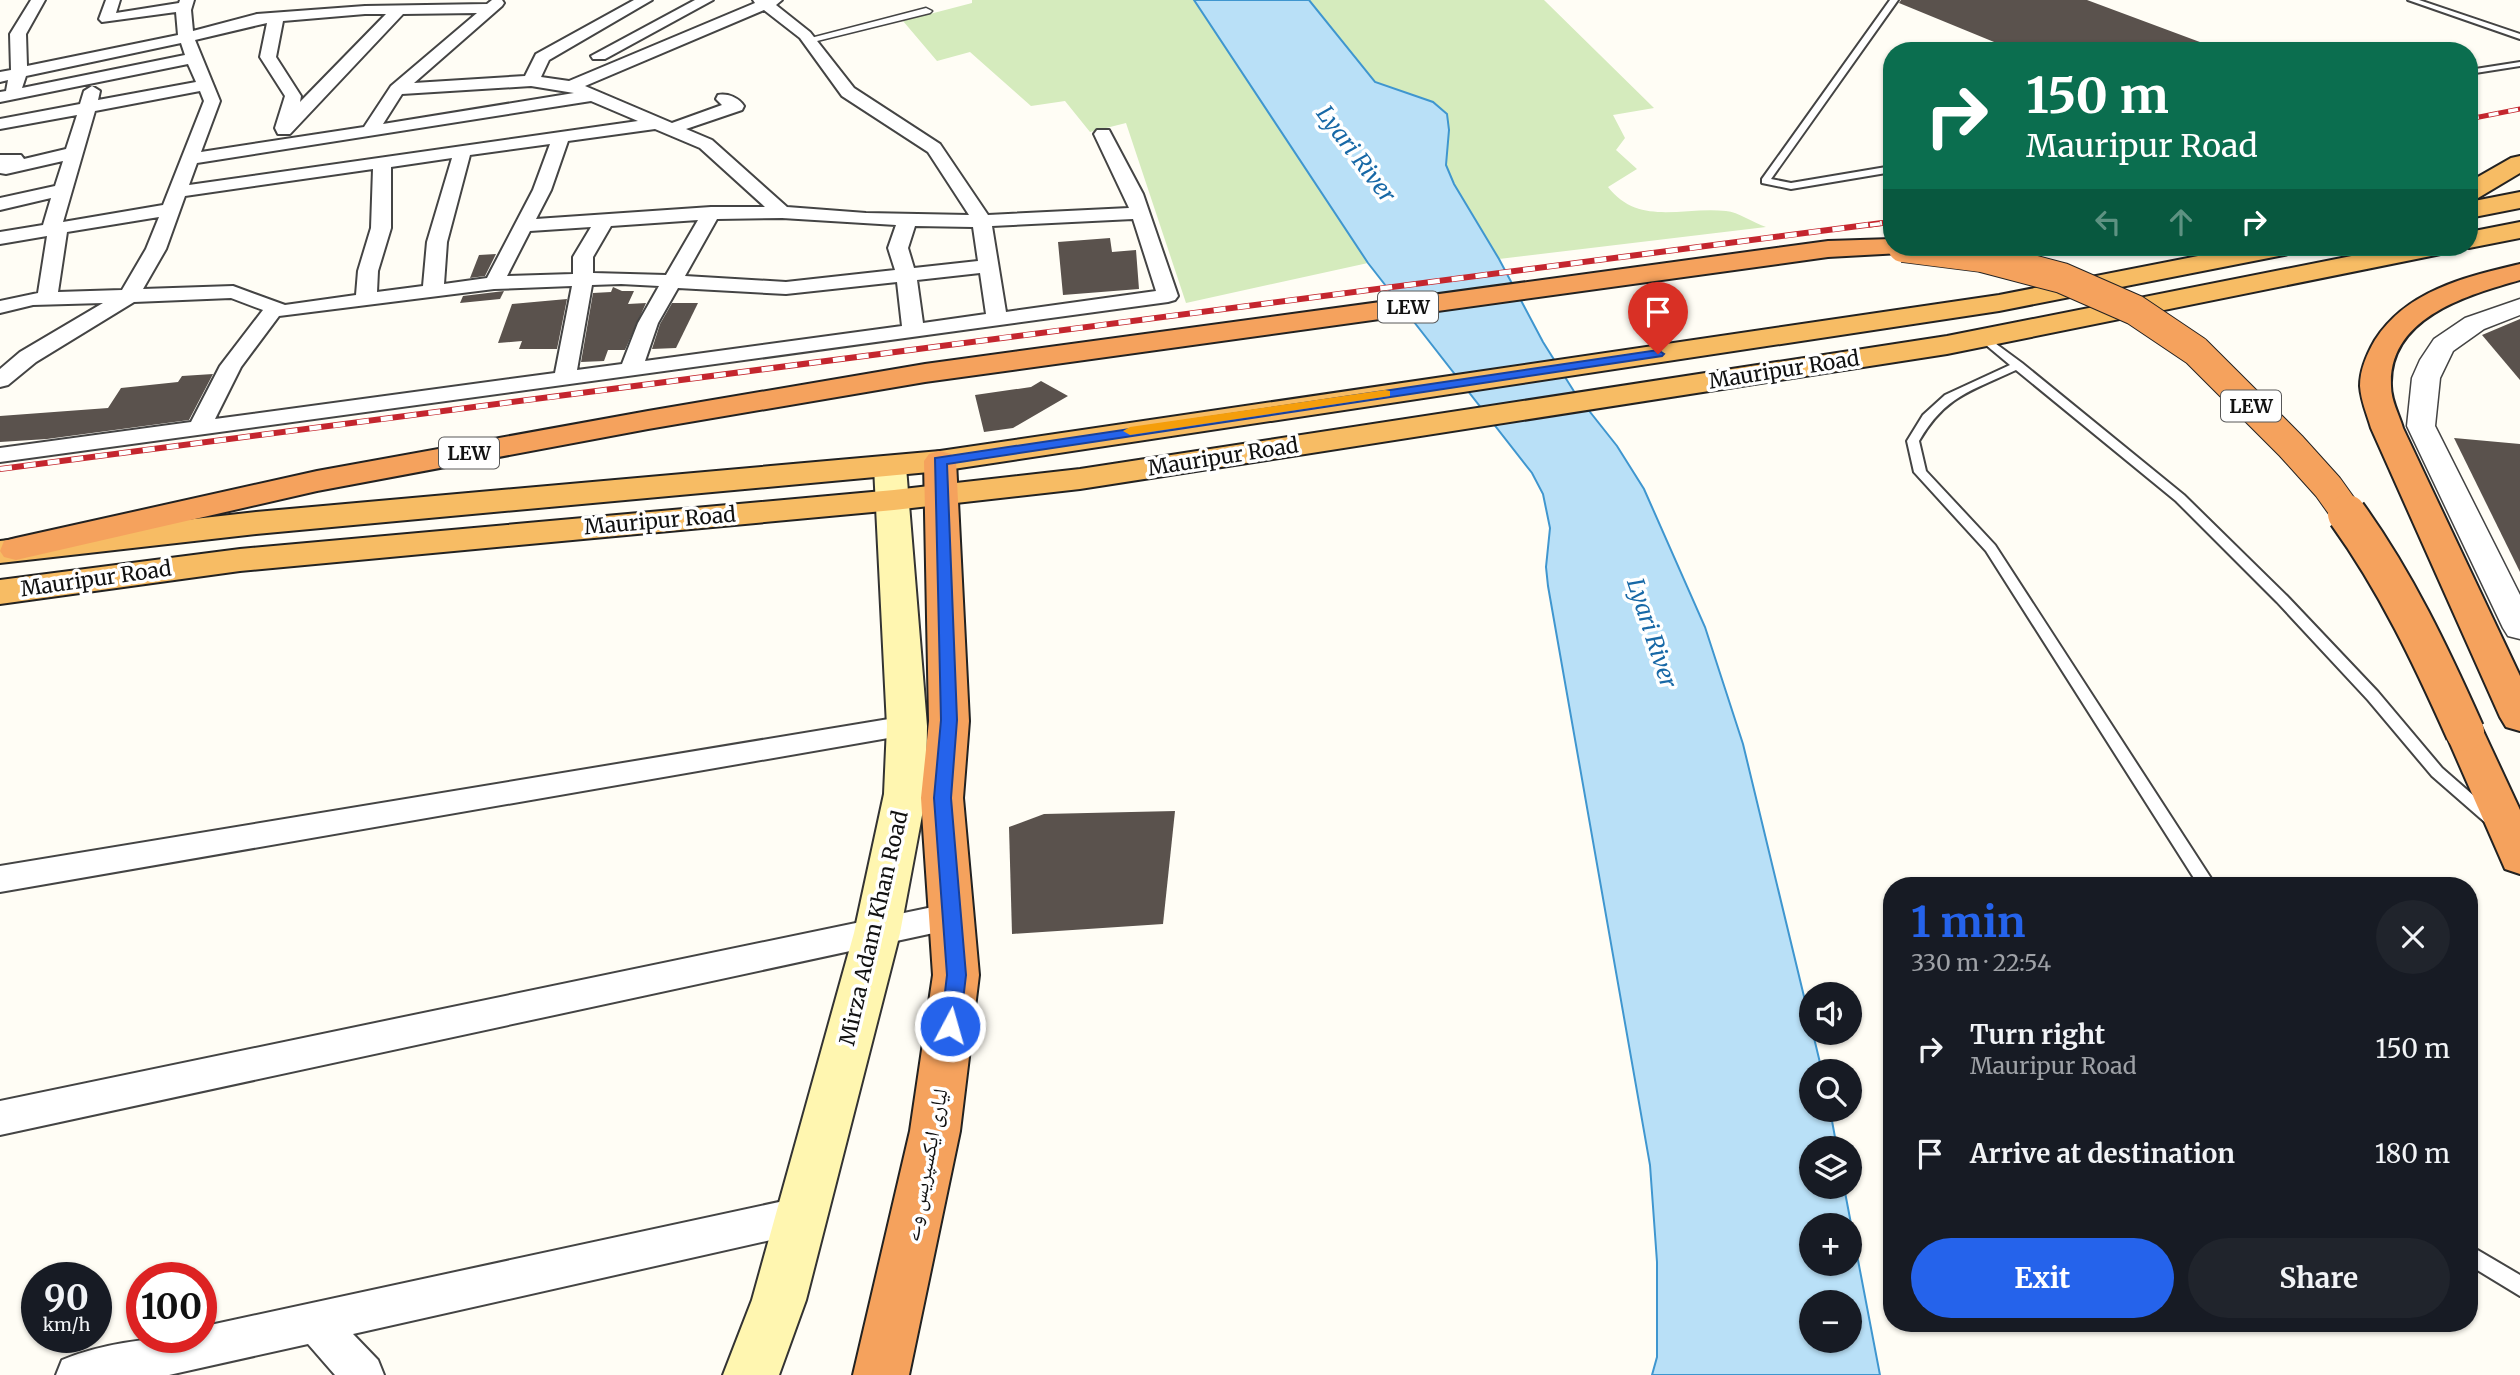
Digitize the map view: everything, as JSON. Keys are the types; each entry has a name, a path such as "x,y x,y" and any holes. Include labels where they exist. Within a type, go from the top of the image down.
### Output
{"highway":[{"path":"2478,187 2520,163"},
{"path":"2478,208 2520,200"},
{"path":"2478,238 2520,230"},
{"name":"LEW","path":"8,550 317,481 648,420 925,373 1829,249 1883,247"},
{"name":"LEW","path":"1974,256 2062,278 2135,310 2196,351 2309,466 2366,540 2419,630 2516,847"},
{"name":"Mauripur Road","path":"941,477 1078,439 1999,303 2238,256"},
{"name":"Mauripur Road","path":"0,592 240,560 941,477 1080,479 1947,345 2391,256"},
{"path":"2520,272 2458,289 2418,309 2393,332 2378,362 2376,390 2387,428 2520,717"},
{"name":"لیاری ایکسپریس وے","path":"881,1375 925,1181 948,1052 956,975 942,798 949,720 941,477"},
{"name":"Mauripur Road","path":"8,550 256,523 892,483"}],"main road":[{"name":"Mirza Adam Khan Road","path":"751,1375 779,1300 877,933 905,794 907,726 892,483"}],"street":[{"path":"5,96 19,72 17,35 38,0"},
{"path":"0,380 27,357 129,296 156,249 212,102 184,38 184,4 107,19 113,0"},
{"path":"257,19 260,0"},
{"path":"280,146 293,96 268,57 280,17 300,0"},
{"path":"365,10 378,0"},
{"path":"536,80 542,57 645,0"},
{"path":"589,60 706,0"},
{"path":"397,89 568,78 767,1 809,40 848,92 934,148 982,221 997,318"},
{"path":"0,77 184,38 257,19 365,10 496,4"},
{"path":"369,132 397,89 496,4"},
{"path":"284,128 398,10"},
{"path":"809,40 926,11"},
{"path":"0,23 26,19"},
{"path":"0,39 17,35"},
{"path":"47,298 63,190 103,55"},
{"path":"5,96 195,58"},
{"path":"568,78 593,96 706,144 782,212"},
{"path":"0,124 206,85"},
{"path":"192,159 593,96"},
{"path":"0,257 55,234 174,201 382,164 665,126 736,106 724,99"},
{"path":"0,141 82,126"},
{"path":"0,455 1168,296 1134,194 1103,134"},
{"path":"494,283 542,190 560,139"},
{"path":"2,167 76,152"},
{"path":"433,291 437,243 463,153"},
{"path":"366,300 368,271 381,228 382,164"},
{"path":"0,204 63,190"},
{"path":"524,226 711,213 782,212 982,221 1140,213"},
{"path":"631,369 648,323 711,213"},
{"path":"907,219 898,248 906,275 913,330"},
{"path":"565,378 583,279 583,257 605,220"},
{"path":"0,238 55,234"},
{"path":"0,307 47,298 233,292 283,311 494,283 583,279 786,288 988,266"},
{"path":"2520,307 2465,327 2440,346 2428,369 2421,394 2421,426 2520,628"},
{"path":"200,428 231,366 275,308"},
{"path":"0,878 907,726"},
{"path":"0,1118 952,916"},
{"path":"77,1375 139,1368 314,1321 802,1215"},
{"path":"314,1321 363,1375"}],"lane":[{"path":"1883,171 1791,186 1765,181 1894,0"},
{"path":"2412,0 2520,37"},
{"path":"2478,71 2520,64"},
{"path":"1984,338 2180,498 2282,599 2373,696 2437,772 2516,847"},
{"path":"2018,365 1949,397 1927,417 1913,441 1920,472 1991,548 2202,877"},
{"path":"2478,1260 2520,1286"}],"green space":[{"path":"972,0 1194,0 1368,263 1186,303 1126,123 1090,132 1065,101 1031,106 970,52 937,61 903,21 972,3"},
{"path":"1309,0 1544,0 1654,108 1613,115 1625,138 1616,150 1637,169 1608,187 1620,199 1648,211 1726,211 1766,227 1499,259 1454,184 1446,165 1447,114 1433,102 1375,82"}],"water":[{"name":"Lyari River","path":"1194,0 1309,0 1375,82 1433,102 1447,114 1449,130 1446,165 1454,184 1499,259 1543,342 1575,393 1617,446 1644,489 1705,627 1743,744 1800,982 1799,1045 1816,1045 1819,1059 1799,1059 1799,1122 1832,1122 1835,1136 1799,1136 1799,1199 1846,1199 1849,1213 1799,1213 1799,1276 1861,1276 1880,1375 1652,1375 1657,1357 1657,1262 1650,1165 1548,586 1546,567 1550,528 1543,494 1532,473 1368,263"}],"building":[{"path":"1901,0 2087,0 2200,42 1994,42 1899,3"},
{"path":"1110,238 1112,252 1136,250 1139,289 1063,295 1058,242"},
{"path":"496,254 485,276 470,278 479,255"},
{"path":"613,287 622,291 634,291 628,304 646,303 625,350 608,350 604,361 581,362 593,293 611,292"},
{"path":"504,291 500,299 460,303 463,296"},
{"path":"567,299 557,349 519,349 522,341 498,343 512,304"},
{"path":"672,303 698,303 676,348 652,349 660,324"},
{"path":"2520,319 2520,380 2482,335"},
{"path":"213,374 189,420 47,439 0,442 0,416 108,408 121,388 178,382 182,376"},
{"path":"1041,381 1068,396 1013,428 984,432 975,395 1031,387"},
{"path":"2454,438 2520,444 2520,572"},
{"path":"1175,811 1163,924 1012,934 1009,827 1044,814"}],"railway":[{"path":"2478,117 2520,109"},
{"path":"0,469 1882,223"},
{"path":"1870,225 1883,223"}],"slow traffic":[{"path":"1130,431 1385,394"}],"route":[{"path":"950,1026 956,975 942,798 949,720 940,461 1658,354"}]}
